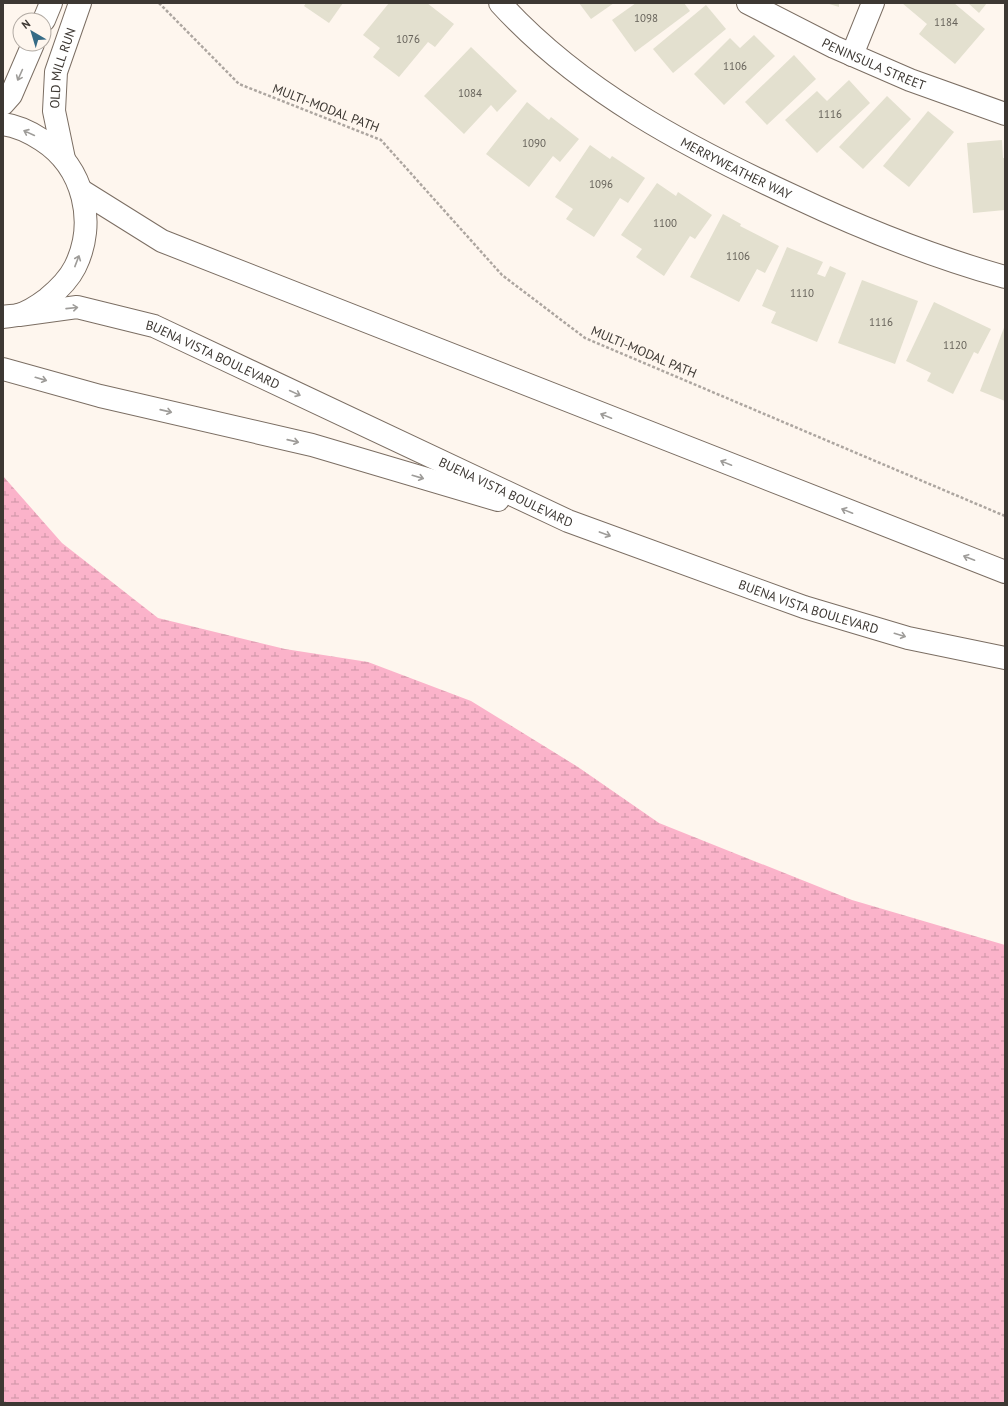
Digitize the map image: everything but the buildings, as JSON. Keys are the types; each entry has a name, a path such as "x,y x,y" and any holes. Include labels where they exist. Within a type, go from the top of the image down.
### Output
{"main road":[{"name":"OLD MILL RUN","path":"64,159 54,112 56,72 80,3"},
{"name":"MERRYWEATHER WAY","path":"500,3 532,36 561,61 600,91 638,116 684,142 744,174 900,242 1005,277"},
{"name":"PENINSULA STREET","path":"748,3 852,55 910,80 1005,114"},
{"path":"852,55 873,3"},
{"path":"3,104 11,95 30,52"},
{"path":"3,124 31,132 50,145 64,159 75,176 82,191 86,215 84,241 75,267 58,290 37,307 11,316"},
{"path":"82,191 162,241 1005,572"},
{"name":"BUENA VISTA BOULEVARD","path":"11,316 77,307 154,326 568,521 804,607 908,638 1005,658"},
{"path":"3,369 100,396 312,445 568,521"}],"path":[{"name":"MULTI-MODAL PATH","path":"159,3 239,84 382,140 502,275 585,338 1005,516"}],"green space":[{"path":"3,476 62,543 158,618 285,649 368,662 471,701 578,767 659,823 852,900 1005,945 1005,1403 3,1403"}]}
